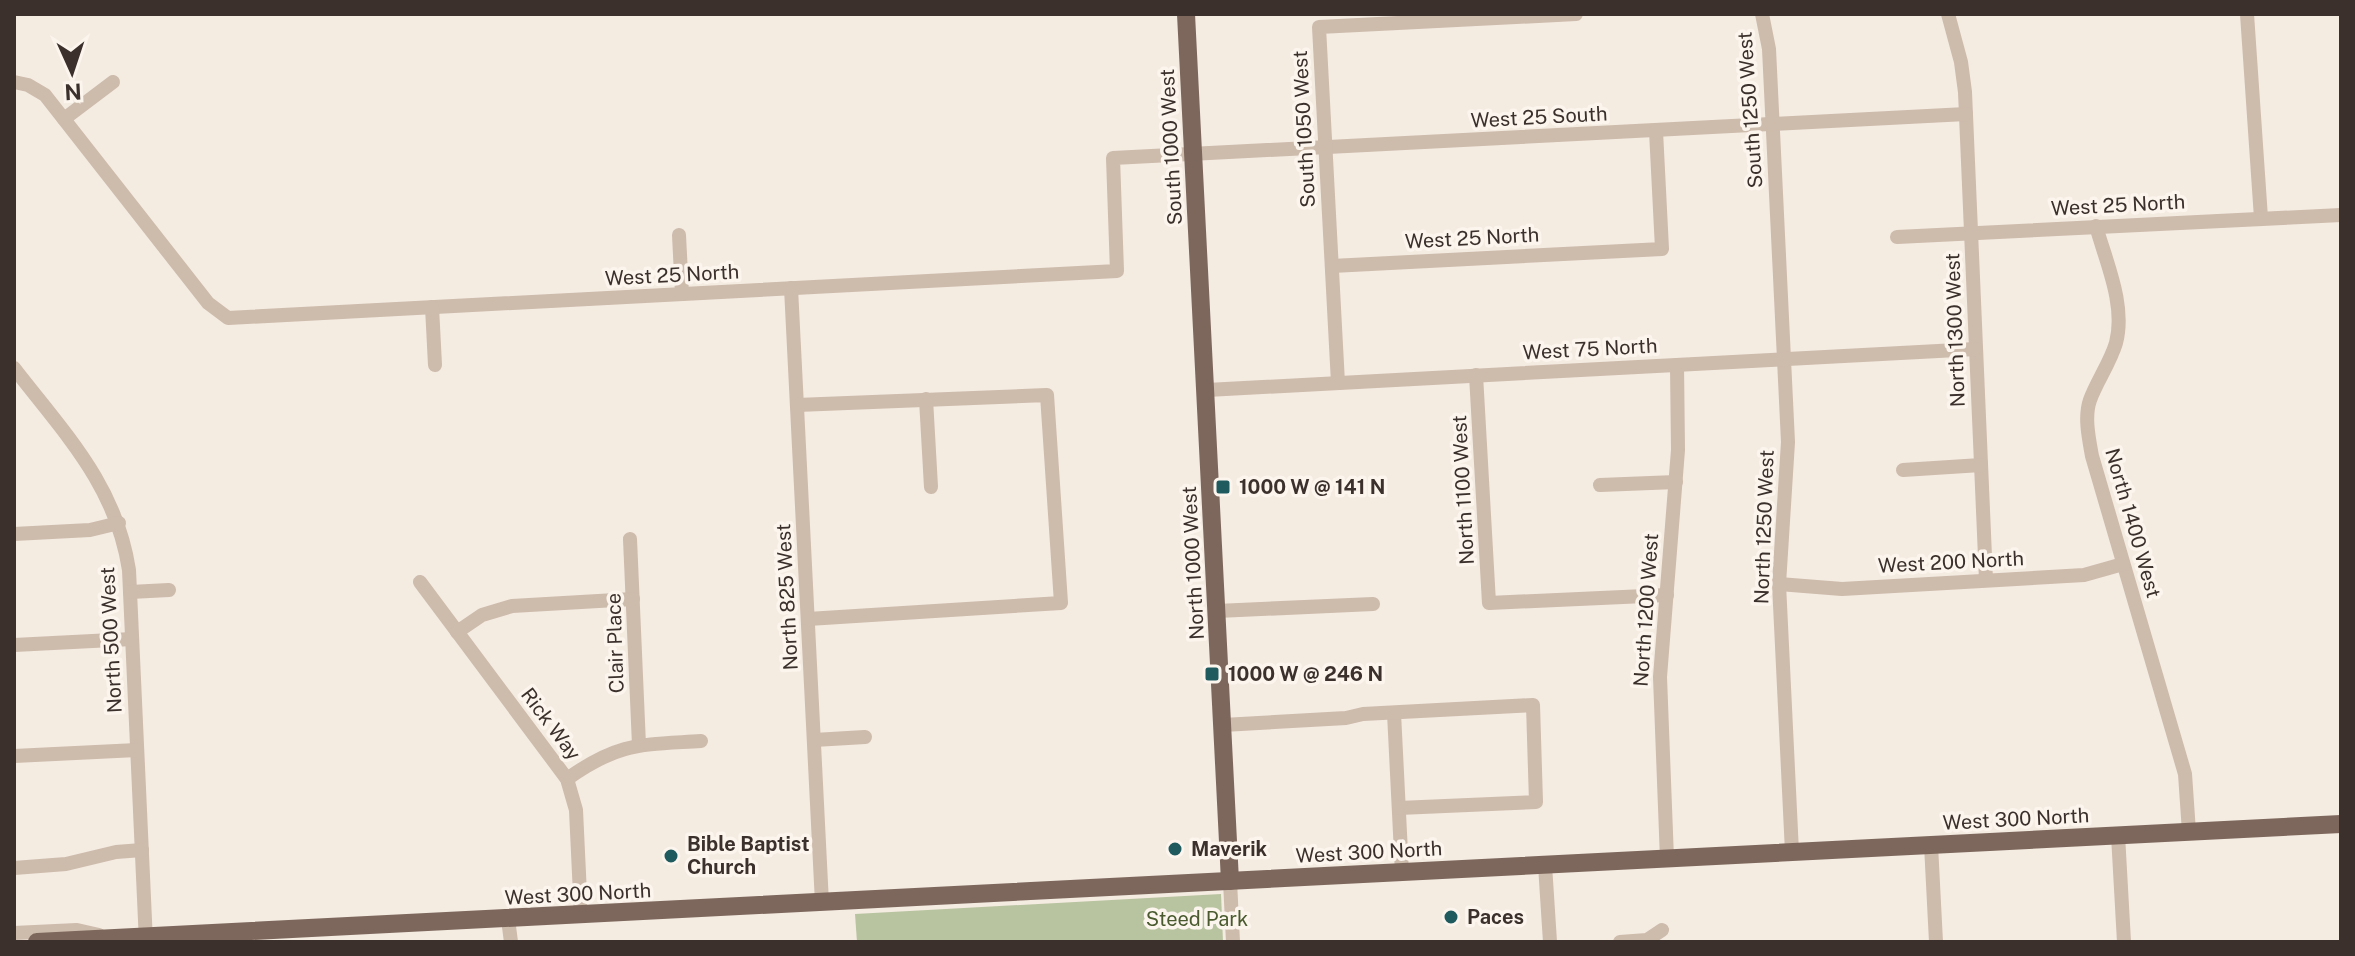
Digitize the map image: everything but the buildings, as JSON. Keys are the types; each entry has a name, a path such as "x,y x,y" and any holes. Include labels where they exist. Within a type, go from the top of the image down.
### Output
{"main road":[{"name":"South 1000 West","path":"1186,14 1200,277"},
{"name":"North 1000 West","path":"1200,277 1230,881"},
{"name":"West 300 North","path":"37,942 146,939 2341,824"}],"street":[{"name":"South 1050 West","path":"1338,383 1319,27 1576,14"},
{"name":"South 1250 West","path":"1762,14 1769,49 1777,204"},
{"name":"North 1300 West","path":"1948,14 1961,62 1966,114 1986,580"},
{"path":"2247,14 2261,218"},
{"path":"14,82 28,85 45,95 64,119 113,82"},
{"name":"West 25 South","path":"1117,271 1113,158 1966,114"},
{"name":"West 25 North","path":"64,119 208,303 228,318 1117,271"},
{"name":"West 25 North","path":"1332,266 1662,249 1656,131"},
{"name":"North 1250 West","path":"1777,204 1788,442 1779,584 1792,852"},
{"name":"West 25 North","path":"1897,237 2341,215"},
{"name":"North 1400 West","path":"2096,226 2118,314 2116,342 2089,403 2088,430 2092,456 2185,774 2189,832"},
{"path":"679,235 682,294"},
{"name":"North 825 West","path":"791,288 822,903"},
{"path":"432,307 435,365"},
{"name":"West 75 North","path":"1207,390 1976,349"},
{"name":"North 1200 West","path":"1667,859 1659,711 1679,427 1677,365"},
{"name":"North 1100 West","path":"1476,375 1489,603 1667,595"},
{"name":"North 500 West","path":"16,376 90,467 119,523 125,545 130,592 146,939"},
{"path":"797,405 1047,395 1061,603 808,619"},
{"path":"926,399 931,487"},
{"path":"1903,470 1981,465"},
{"path":"1600,485 1676,482"},
{"path":"14,534 90,530 119,523"},
{"name":"Clair Place","path":"630,539 639,745"},
{"name":"West 200 North","path":"1779,584 1842,589 2084,575 2123,564"},
{"name":"Rick Way","path":"420,582 567,779 576,810 581,916"},
{"path":"130,592 169,590"},
{"path":"457,632 482,615 512,606 633,599"},
{"path":"1217,611 1373,604"},
{"path":"14,645 132,639"},
{"path":"1223,725 1533,705 1536,802 1399,808"},
{"path":"1394,713 1402,873"},
{"path":"814,740 865,737"},
{"path":"567,779 603,756 639,745 701,741"},
{"path":"14,756 137,750"},
{"path":"2118,835 2124,942"},
{"path":"1931,845 1936,942"},
{"path":"14,868 66,864 116,852 142,850"},
{"path":"1545,865 1550,942"},
{"name":"North 1000 West","path":"1230,881 1233,942"},
{"path":"508,919 511,942"},
{"name":"West 300 North","path":"14,933 77,930 106,940"},
{"path":"1620,942 1647,940 1662,930"}],"green space":[{"name":"Steed Park","path":"1221,894 1223,942 857,942 855,914"}],"place":[{"name":"1000 W @ 141 N","path":"1223,487"},
{"name":"1000 W @ 246 N","path":"1212,674"},
{"name":"Maverik","path":"1175,849"},
{"name":"Bible Baptist Church","path":"671,856"},
{"name":"Paces","path":"1451,917"}]}
